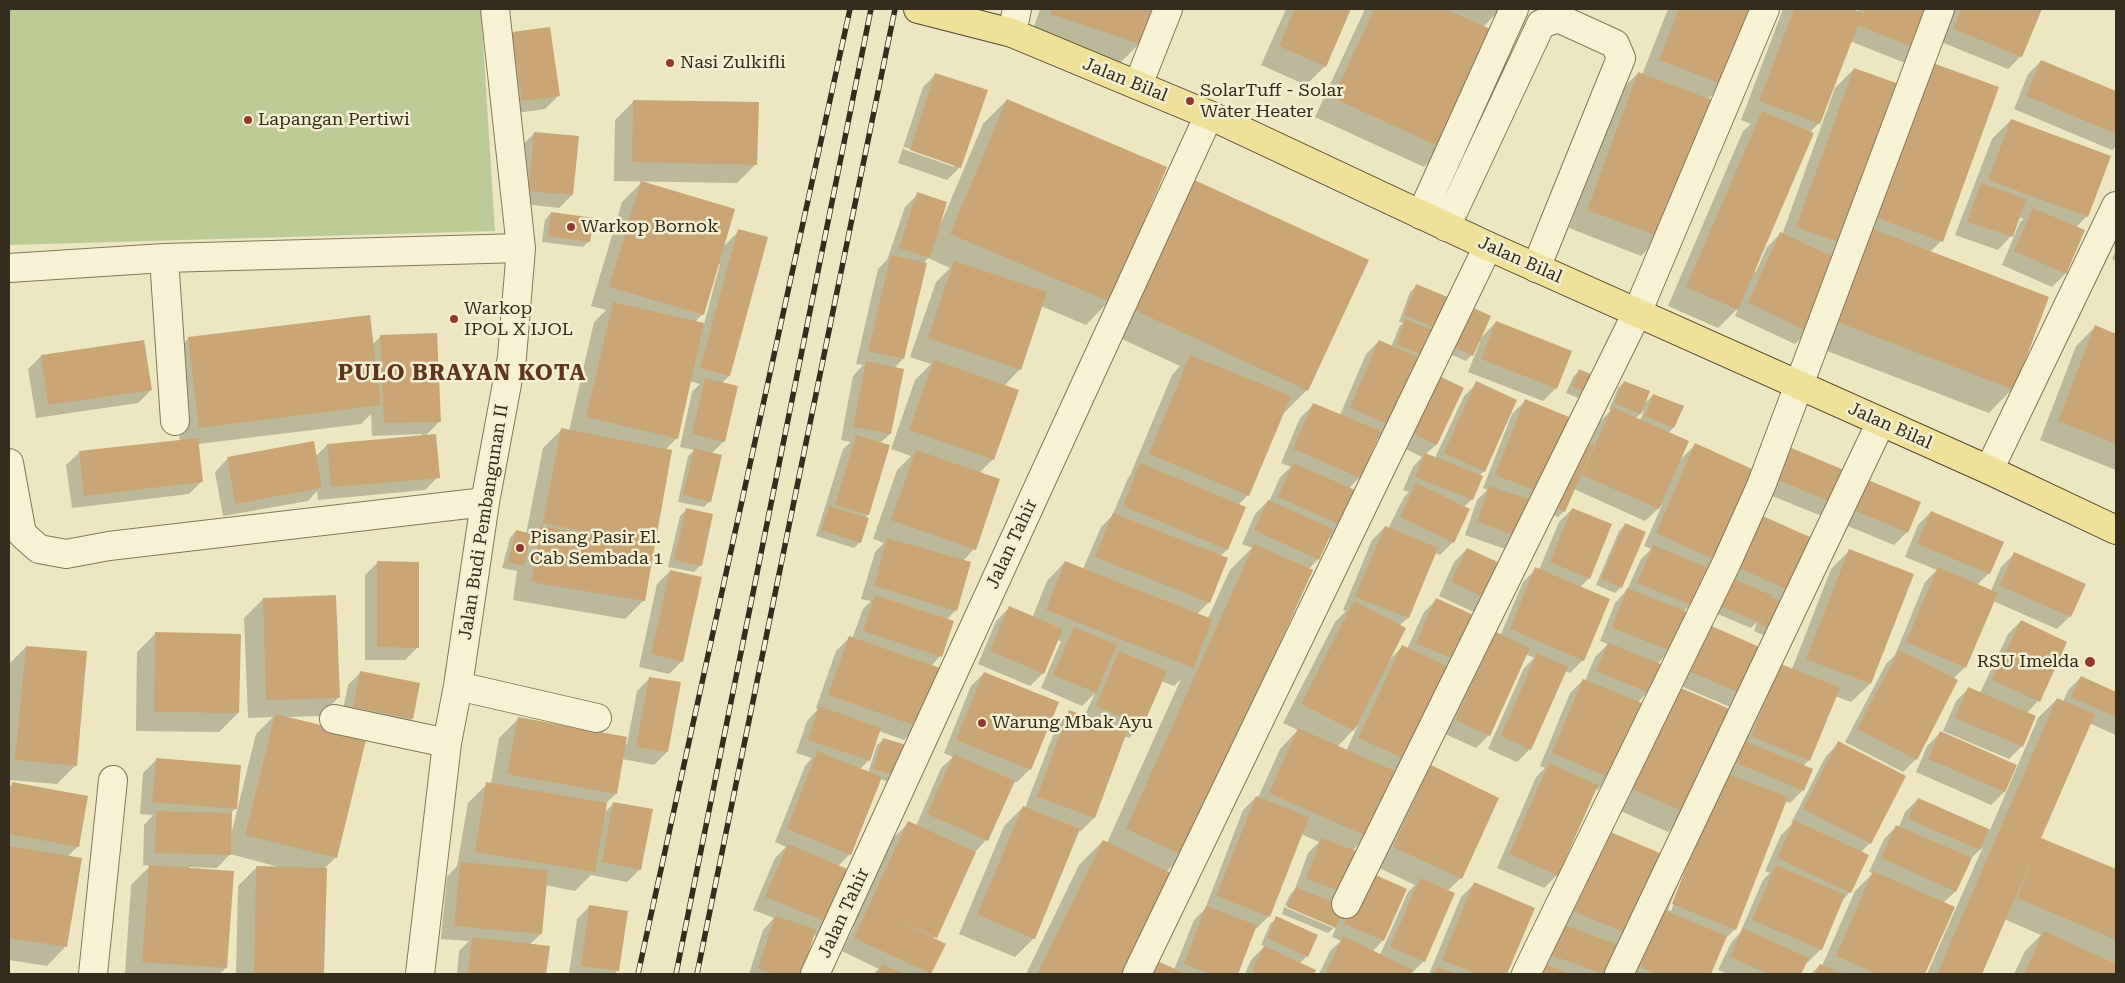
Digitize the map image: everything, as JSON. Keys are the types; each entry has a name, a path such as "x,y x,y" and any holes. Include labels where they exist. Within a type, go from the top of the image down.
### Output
{"main road":[{"name":"Jalan Bilal","path":"918,9 1014,21 1138,85 1209,115 1446,227 1989,470 2116,530"}],"street":[{"name":"Jalan Budi Pembangunan II","path":"420,974 447,743 458,686 484,502 512,357 521,248 495,9"},
{"path":"1138,85 1168,9"},
{"path":"1421,214 1514,9"},
{"path":"1346,904 1637,313 1765,9"},
{"path":"1526,974 1726,564 1761,486 1940,9"},
{"path":"1446,227 1541,24 1558,18 1615,44 1621,58 1536,268"},
{"name":"Jalan Tahir","path":"815,974 1209,115"},
{"path":"1989,470 2116,206"},
{"path":"1137,974 1488,246"},
{"path":"9,268 164,258 521,248"},
{"path":"164,258 175,421"},
{"path":"1619,974 1881,422"},
{"path":"9,463 22,534 39,549 66,554 109,546 484,502"},
{"path":"458,686 597,718"},
{"path":"334,718 447,743"},
{"path":"93,974 113,780"}],"green space":[{"name":"Lapangan Pertiwi","path":"9,9 481,9 495,231 9,245"}],"building":[{"path":"1052,9 1152,9 1140,44 1050,14"},
{"path":"1295,9 1351,9 1326,67 1279,46"},
{"path":"1374,9 1446,9 1497,32 1444,149 1333,98"},
{"path":"1679,9 1755,9 1724,85 1659,60"},
{"path":"1794,9 1852,9 1862,13 1860,22 1865,9 1935,9 1919,50 1858,25 1820,124 1759,101"},
{"path":"1962,9 2042,9 2022,57 1953,29"},
{"path":"550,27 560,96 522,101 512,32"},
{"path":"2041,60 2116,91 2116,134 2026,96"},
{"path":"1927,61 1999,87 1943,242 1871,216"},
{"path":"1854,68 1902,85 1844,244 1796,227"},
{"path":"1638,72 1712,100 1661,237 1587,210"},
{"path":"935,73 988,90 961,168 910,150"},
{"path":"1007,99 1167,167 1110,302 950,234"},
{"path":"633,100 759,102 757,165 632,162"},
{"path":"1762,111 1814,133 1738,310 1686,287"},
{"path":"2011,119 2111,156 2088,217 1988,180"},
{"path":"534,132 579,136 573,195 528,191"},
{"path":"1190,178 1369,260 1308,391 1130,308"},
{"path":"641,181 735,209 704,315 609,287"},
{"path":"1981,183 2026,199 2013,237 1967,222"},
{"path":"917,192 947,202 930,258 899,248"},
{"path":"2033,208 2085,230 2066,274 2014,251"},
{"name":"Warkop Bornok","path":"551,212 594,218 590,242 548,236"},
{"path":"1868,227 2049,297 2014,390 1832,320"},
{"path":"738,229 768,237 730,376 700,368"},
{"path":"1780,232 1842,261 1809,332 1748,303"},
{"path":"891,255 927,263 904,359 868,351"},
{"path":"954,261 1047,292 1021,370 928,338"},
{"path":"1416,284 1450,298 1438,329 1404,315"},
{"path":"613,302 704,323 678,439 586,417"},
{"path":"1463,303 1491,316 1473,356 1445,343"},
{"path":"370,315 381,405 199,428 188,337"},
{"path":"1405,319 1435,331 1425,356 1396,344"},
{"path":"1496,321 1572,351 1557,389 1481,359"},
{"path":"2095,325 2116,334 2116,444 2058,421"},
{"path":"437,333 441,422 384,423 380,335"},
{"path":"144,340 152,390 48,405 41,355"},
{"path":"1379,340 1424,360 1396,428 1350,408"},
{"path":"1190,355 1291,396 1249,496 1149,454"},
{"path":"934,360 1019,390 994,460 909,430"},
{"path":"866,361 904,369 891,434 853,427"},
{"path":"1579,369 1598,377 1590,395 1572,386"},
{"path":"1433,373 1464,388 1437,445 1407,431"},
{"path":"705,378 738,386 725,442 692,434"},
{"path":"1476,381 1517,400 1485,472 1444,453"},
{"path":"1624,381 1650,391 1641,414 1614,403"},
{"path":"1653,394 1684,406 1674,428 1645,416"},
{"path":"1525,399 1569,417 1539,492 1495,475"},
{"path":"1313,403 1381,431 1361,478 1293,449"},
{"path":"1612,407 1689,441 1659,509 1582,475"},
{"path":"561,428 672,450 645,601 531,582 540,526 634,542 543,523"},
{"path":"436,434 440,478 331,487 327,444"},
{"path":"856,435 890,445 869,515 835,505"},
{"path":"198,438 203,482 84,496 79,451"},
{"path":"1577,438 1594,445 1565,512 1549,505"},
{"path":"314,441 322,488 235,504 227,457"},
{"path":"1695,443 1763,474 1724,564 1656,533"},
{"path":"1782,444 1851,473 1838,505 1768,476"},
{"path":"694,448 722,455 711,502 683,495"},
{"path":"916,450 1000,479 976,550 891,520"},
{"path":"1425,453 1483,476 1473,500 1415,477"},
{"path":"1140,463 1246,507 1228,550 1123,506"},
{"path":"1293,463 1360,492 1345,527 1278,497"},
{"path":"1863,478 1921,502 1908,533 1851,509"},
{"path":"1416,483 1470,509 1454,543 1400,517"},
{"path":"1489,486 1532,500 1519,537 1477,522"},
{"path":"1268,500 1333,529 1319,560 1254,530"},
{"path":"829,506 869,518 861,543 821,530"},
{"path":"686,508 713,514 702,566 674,560"},
{"path":"1572,508 1612,524 1590,579 1550,562"},
{"path":"1931,511 2004,542 1990,574 1917,544"},
{"path":"1113,513 1228,558 1210,603 1095,557"},
{"path":"1756,513 1821,542 1799,595 1732,565"},
{"path":"1625,523 1646,532 1622,588 1601,579"},
{"path":"1385,526 1438,548 1409,618 1355,597"},
{"name":"Pisang Pasir El. Cab Sembada 1","path":"516,530 532,534 524,566 508,562"},
{"path":"887,538 971,562 957,611 874,586"},
{"path":"1254,544 1313,570 1184,856 1126,829"},
{"path":"1653,545 1708,568 1691,605 1637,583"},
{"path":"1467,548 1504,565 1488,599 1451,582"},
{"path":"1849,549 1914,574 1871,684 1806,659"},
{"path":"2014,552 2086,584 2071,617 2000,586"},
{"path":"377,561 419,562 419,648 377,647"},
{"path":"1065,561 1212,619 1194,668 1046,610"},
{"path":"1535,567 1610,599 1584,661 1510,629"},
{"path":"1938,567 1998,593 1966,668 1906,642"},
{"path":"670,570 702,577 683,662 651,654"},
{"path":"1731,578 1771,595 1759,622 1719,606"},
{"path":"1627,588 1687,612 1671,651 1612,628"},
{"path":"336,595 340,698 266,700 263,598"},
{"path":"875,595 954,621 942,657 863,631"},
{"path":"1770,597 1793,606 1780,633 1759,624"},
{"path":"1436,598 1480,618 1460,662 1416,643"},
{"path":"1354,601 1406,628 1354,731 1301,704"},
{"path":"1009,606 1063,629 1044,674 990,651"},
{"path":"2021,620 2067,642 2040,702 1992,680"},
{"path":"1700,621 1764,649 1744,695 1679,667"},
{"path":"1074,627 1117,645 1096,693 1053,675"},
{"path":"155,632 241,634 239,713 154,712"},
{"path":"1496,632 1530,648 1490,736 1455,720"},
{"path":"849,636 940,668 919,727 828,695"},
{"path":"1608,643 1661,664 1649,693 1596,671"},
{"path":"1402,645 1455,670 1411,762 1358,738"},
{"path":"26,646 87,651 77,766 15,760"},
{"path":"1899,650 1958,680 1917,760 1857,729"},
{"path":"1119,651 1167,671 1143,726 1096,706"},
{"path":"1537,653 1568,667 1531,750 1501,736"},
{"path":"1781,664 1840,688 1810,761 1751,736"},
{"path":"360,671 420,683 413,719 353,707"},
{"path":"984,672 1059,702 1031,770 956,740"},
{"path":"2081,676 2116,692 2116,717 2071,697"},
{"path":"649,677 681,682 668,752 636,747"},
{"path":"1583,679 1642,703 1611,778 1552,753"},
{"path":"1669,683 1732,710 1688,814 1625,786"},
{"path":"1968,687 2036,716 2023,747 1955,718"},
{"path":"2057,698 2095,714 1982,974 1937,974"},
{"path":"819,706 881,728 870,761 808,740"},
{"path":"1069,710 1127,732 1095,818 1037,797"},
{"path":"275,714 367,736 337,858 245,835"},
{"path":"518,717 627,737 617,794 507,774"},
{"path":"1298,728 1397,772 1368,837 1269,793"},
{"path":"1940,731 2017,765 2005,792 1928,759"},
{"path":"883,738 910,746 899,777 873,768"},
{"path":"1738,738 1813,769 1804,791 1729,760"},
{"path":"1838,741 1906,776 1871,844 1803,809"},
{"path":"817,751 882,777 851,855 787,829"},
{"path":"954,754 1015,781 988,841 927,814"},
{"path":"156,758 241,765 237,809 152,802"},
{"path":"1549,763 1598,785 1558,876 1509,854"},
{"path":"1431,765 1499,798 1462,879 1393,847"},
{"path":"1723,772 1788,797 1736,930 1672,904"},
{"path":"12,782 88,796 79,847 9,834 9,802"},
{"path":"486,782 607,803 595,872 475,852"},
{"path":"1256,796 1309,817 1270,917 1216,896"},
{"path":"1918,798 1989,829 1980,850 1908,819"},
{"path":"613,802 653,809 641,870 602,862"},
{"path":"1023,806 1080,829 1035,939 977,915"},
{"path":"156,811 232,813 231,855 155,853"},
{"path":"1794,820 1869,855 1851,893 1777,858"},
{"path":"908,821 976,852 937,938 888,916 946,944 931,974 854,938"},
{"path":"1896,825 1972,858 1956,892 1881,858"},
{"path":"1599,827 1669,857 1635,937 1565,908"},
{"path":"1321,838 1359,852 1343,892 1306,879"},
{"path":"2041,838 2116,869 2116,940 2017,898"},
{"path":"1103,840 1173,874 1124,974 1037,974"},
{"path":"788,844 852,871 830,923 765,897"},
{"path":"9,846 82,858 67,947 9,938"},
{"path":"460,862 548,870 542,934 454,926"},
{"path":"149,865 234,871 227,968 142,962"},
{"path":"1776,865 1845,895 1822,950 1752,920"},
{"path":"256,866 327,868 324,974 254,974"},
{"path":"1367,871 1407,889 1384,941 1344,924"},
{"path":"1873,871 1955,907 1925,974 1877,974 1836,956"},
{"path":"1420,878 1455,893 1425,962 1390,947"},
{"path":"1474,882 1535,908 1507,974 1476,974 1442,960"},
{"path":"1296,887 1344,907 1336,928 1287,907"},
{"path":"589,905 628,911 619,971 581,966"},
{"path":"1206,906 1257,925 1238,974 1211,974 1184,964"},
{"path":"1664,910 1727,936 1711,974 1656,974 1640,967"},
{"path":"775,916 816,929 802,974 774,974 758,969"},
{"path":"1276,916 1318,935 1308,957 1267,938"},
{"path":"1561,924 1625,947 1615,974 1604,974 1550,955"},
{"path":"1743,928 1809,958 1801,974 1769,974 1730,957"},
{"path":"2044,931 2116,964 2116,974 2024,974"},
{"path":"1343,936 1413,970 1411,974 1325,974"},
{"path":"472,937 550,946 546,974 468,974"},
{"path":"1264,946 1316,970 1314,974 1258,974 1252,971"},
{"path":"1157,961 1187,974 1151,974"},
{"path":"1540,962 1571,974 1535,974"},
{"path":"882,964 905,974 877,974"},
{"path":"1820,964 1844,974 1815,974"},
{"path":"1437,967 1457,974 1434,974"}],"railway":[{"path":"638,974 850,9"},
{"path":"676,974 871,9"},
{"path":"697,974 895,9"}],"place":[{"name":"Nasi Zulkifli","path":"670,63"},
{"name":"SolarTuff - Solar Water Heater","path":"1190,101"},
{"name":"Lapangan Pertiwi","path":"248,120"},
{"name":"Warkop Bornok","path":"571,227"},
{"name":"Warkop IPOL X IJOL","path":"454,319"},
{"name":"Pisang Pasir El. Cab Sembada 1","path":"520,548"},
{"name":"RSU Imelda","path":"2090,662"},
{"name":"Warung Mbak Ayu","path":"982,723"}],"district":[{"name":"PULO BRAYAN KOTA","path":"462,374"}]}
